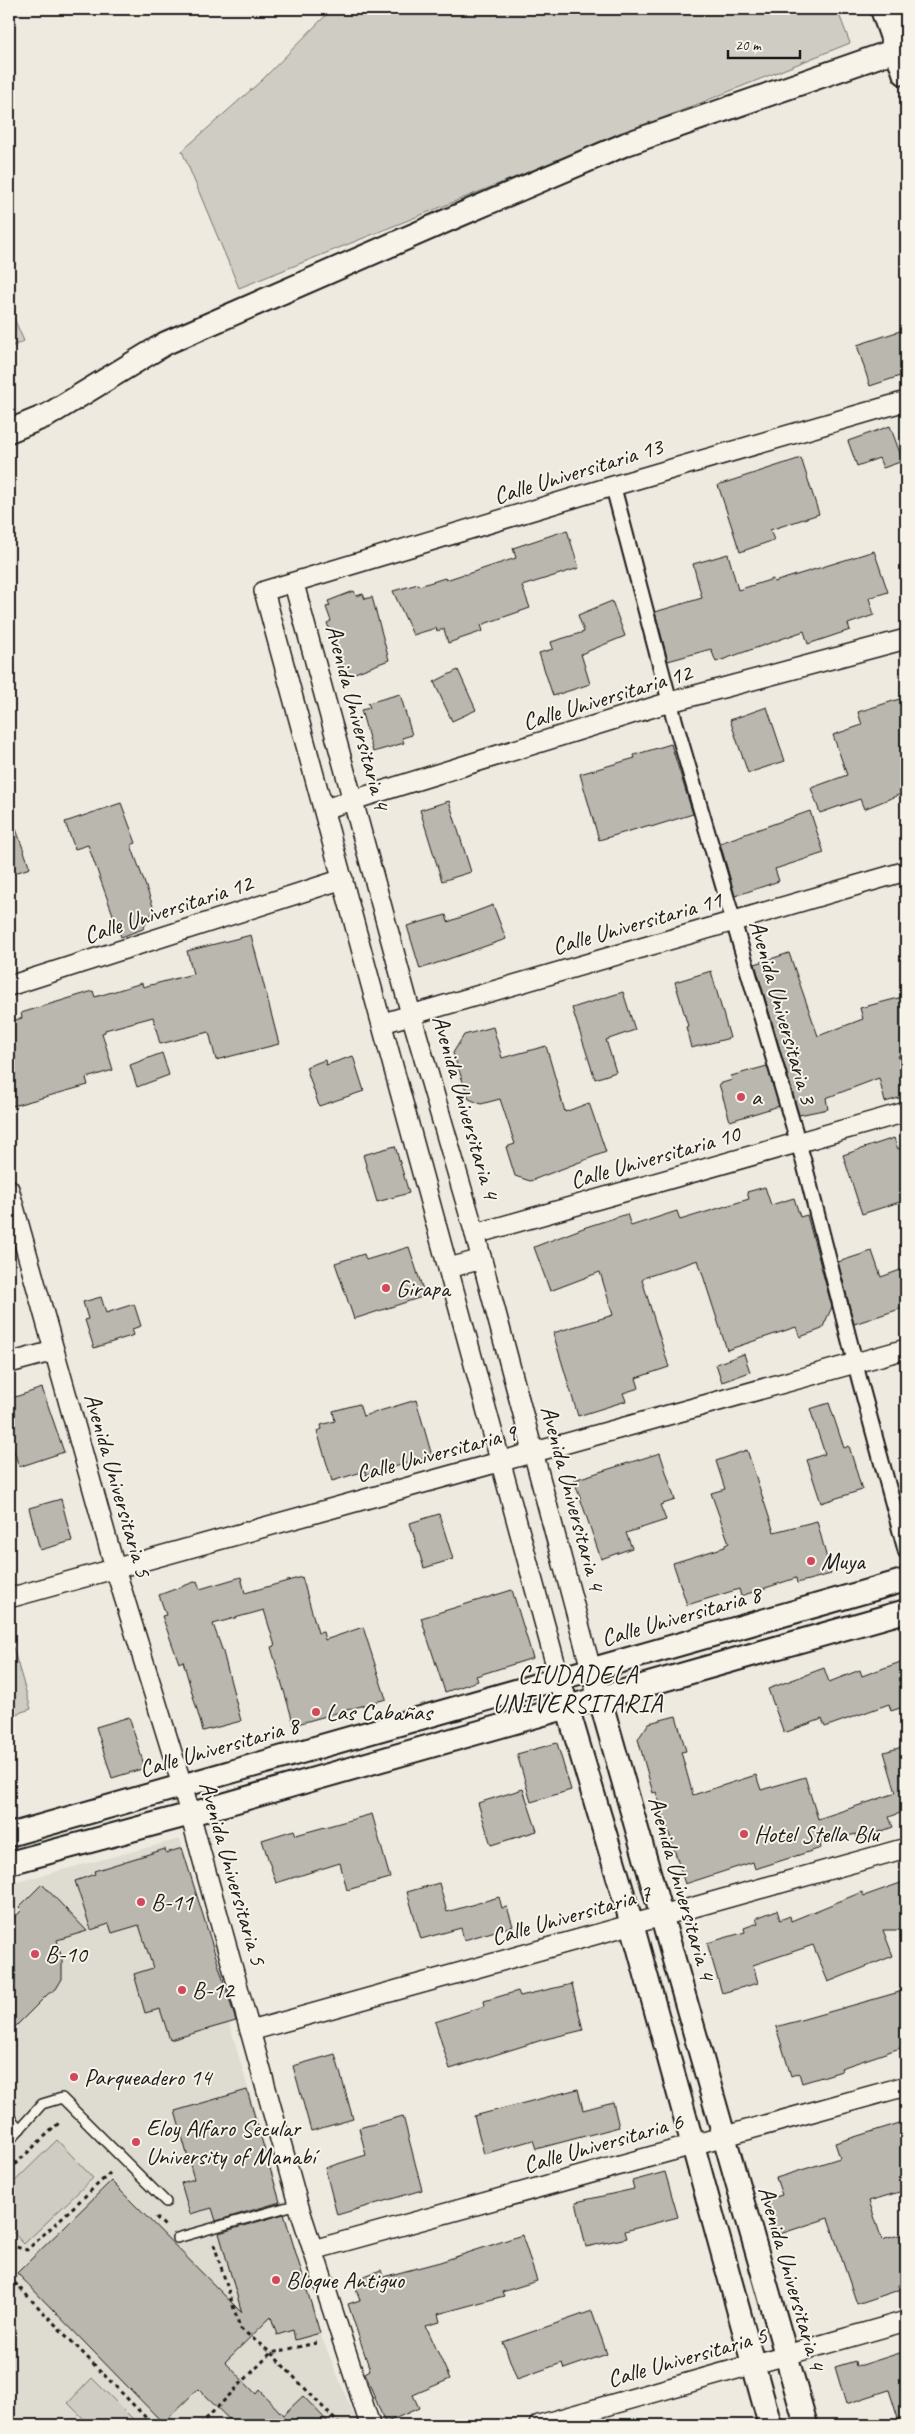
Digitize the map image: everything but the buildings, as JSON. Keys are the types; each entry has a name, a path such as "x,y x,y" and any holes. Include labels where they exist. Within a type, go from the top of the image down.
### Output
{"main road":[{"path":"884,9 904,56"}],"street":[{"path":"9,431 48,415 166,342 626,144 904,56"},
{"name":"Calle Universitaria 13","path":"324,809 264,592 613,486 906,401"},
{"name":"Avenida Universitaria 3","path":"613,486 670,702 797,1142 906,1552"},
{"name":"Avenida Universitaria 4","path":"294,584 412,1014 482,1259 591,1669 663,1915 806,2425"},
{"name":"Calle Universitaria 12","path":"324,809 670,702 906,639"},
{"path":"324,809 567,1707 632,1924 770,2425"},
{"name":"Calle Universitaria 11","path":"383,1023 906,871"},
{"name":"Calle Universitaria 12","path":"9,986 343,879"},
{"name":"Calle Universitaria 10","path":"475,1234 906,1112"},
{"name":"Avenida Universitaria 5","path":"9,1189 115,1568 191,1814 298,2204 370,2425"},
{"path":"449,1268 482,1259"},
{"name":"Calle Universitaria 9","path":"9,1598 906,1349"},
{"path":"9,1363 54,1351"},
{"name":"Calle Universitaria 8","path":"9,1835 906,1580"},
{"path":"9,1864 600,1699 906,1611"},
{"name":"Calle Universitaria 7","path":"250,2031 906,1848"},
{"name":"Calle Universitaria 6","path":"313,2250 906,2086"},
{"name":"Calle Universitaria 5","path":"539,2425 906,2321"}],"lane":[{"path":"9,2141 42,2104 50,2100 62,2098 166,2202"},
{"path":"9,2117 20,2128"},
{"path":"177,2238 298,2204"}],"path":[{"path":"9,2170 60,2122"},
{"path":"9,2245 27,2250 111,2172"},
{"path":"209,2229 240,2328 271,2353 340,2425"},
{"path":"9,2277 153,2425"},
{"path":"200,2425 271,2353 316,2343"}],"shaded area":[{"path":"332,9 837,9 850,43 239,288 182,151 261,81"},
{"path":"9,307 24,341 9,348"},
{"path":"9,1634 31,1709 9,1716"},
{"name":"Eloy Alfaro Secular University of Manabí","path":"180,1839 236,2021 229,2023 320,2333 358,2425 9,2425 9,1884"},
{"path":"57,2140 93,2178 24,2244 9,2228 9,2187"},
{"path":"92,2378 137,2423 134,2425 90,2425 68,2403"}],"place":[{"name":"a","path":"741,1097"},
{"name":"Girapa","path":"386,1288"},
{"name":"Muya","path":"811,1561"},
{"name":"Las Cabañas","path":"316,1712"},
{"name":"Hotel Stella Blu","path":"744,1834"},
{"name":"B-11","path":"141,1902"},
{"name":"B-10","path":"35,1954"},
{"name":"B-12","path":"182,1990"},
{"name":"Parqueadero 14","path":"74,2077"},
{"name":"Eloy Alfaro Secular University of Manabí","path":"136,2142"},
{"name":"Bloque Antiguo","path":"276,2280"}],"district":[{"name":"CIUDADELA UNIVERSITARIA","path":"578,1688"}]}
